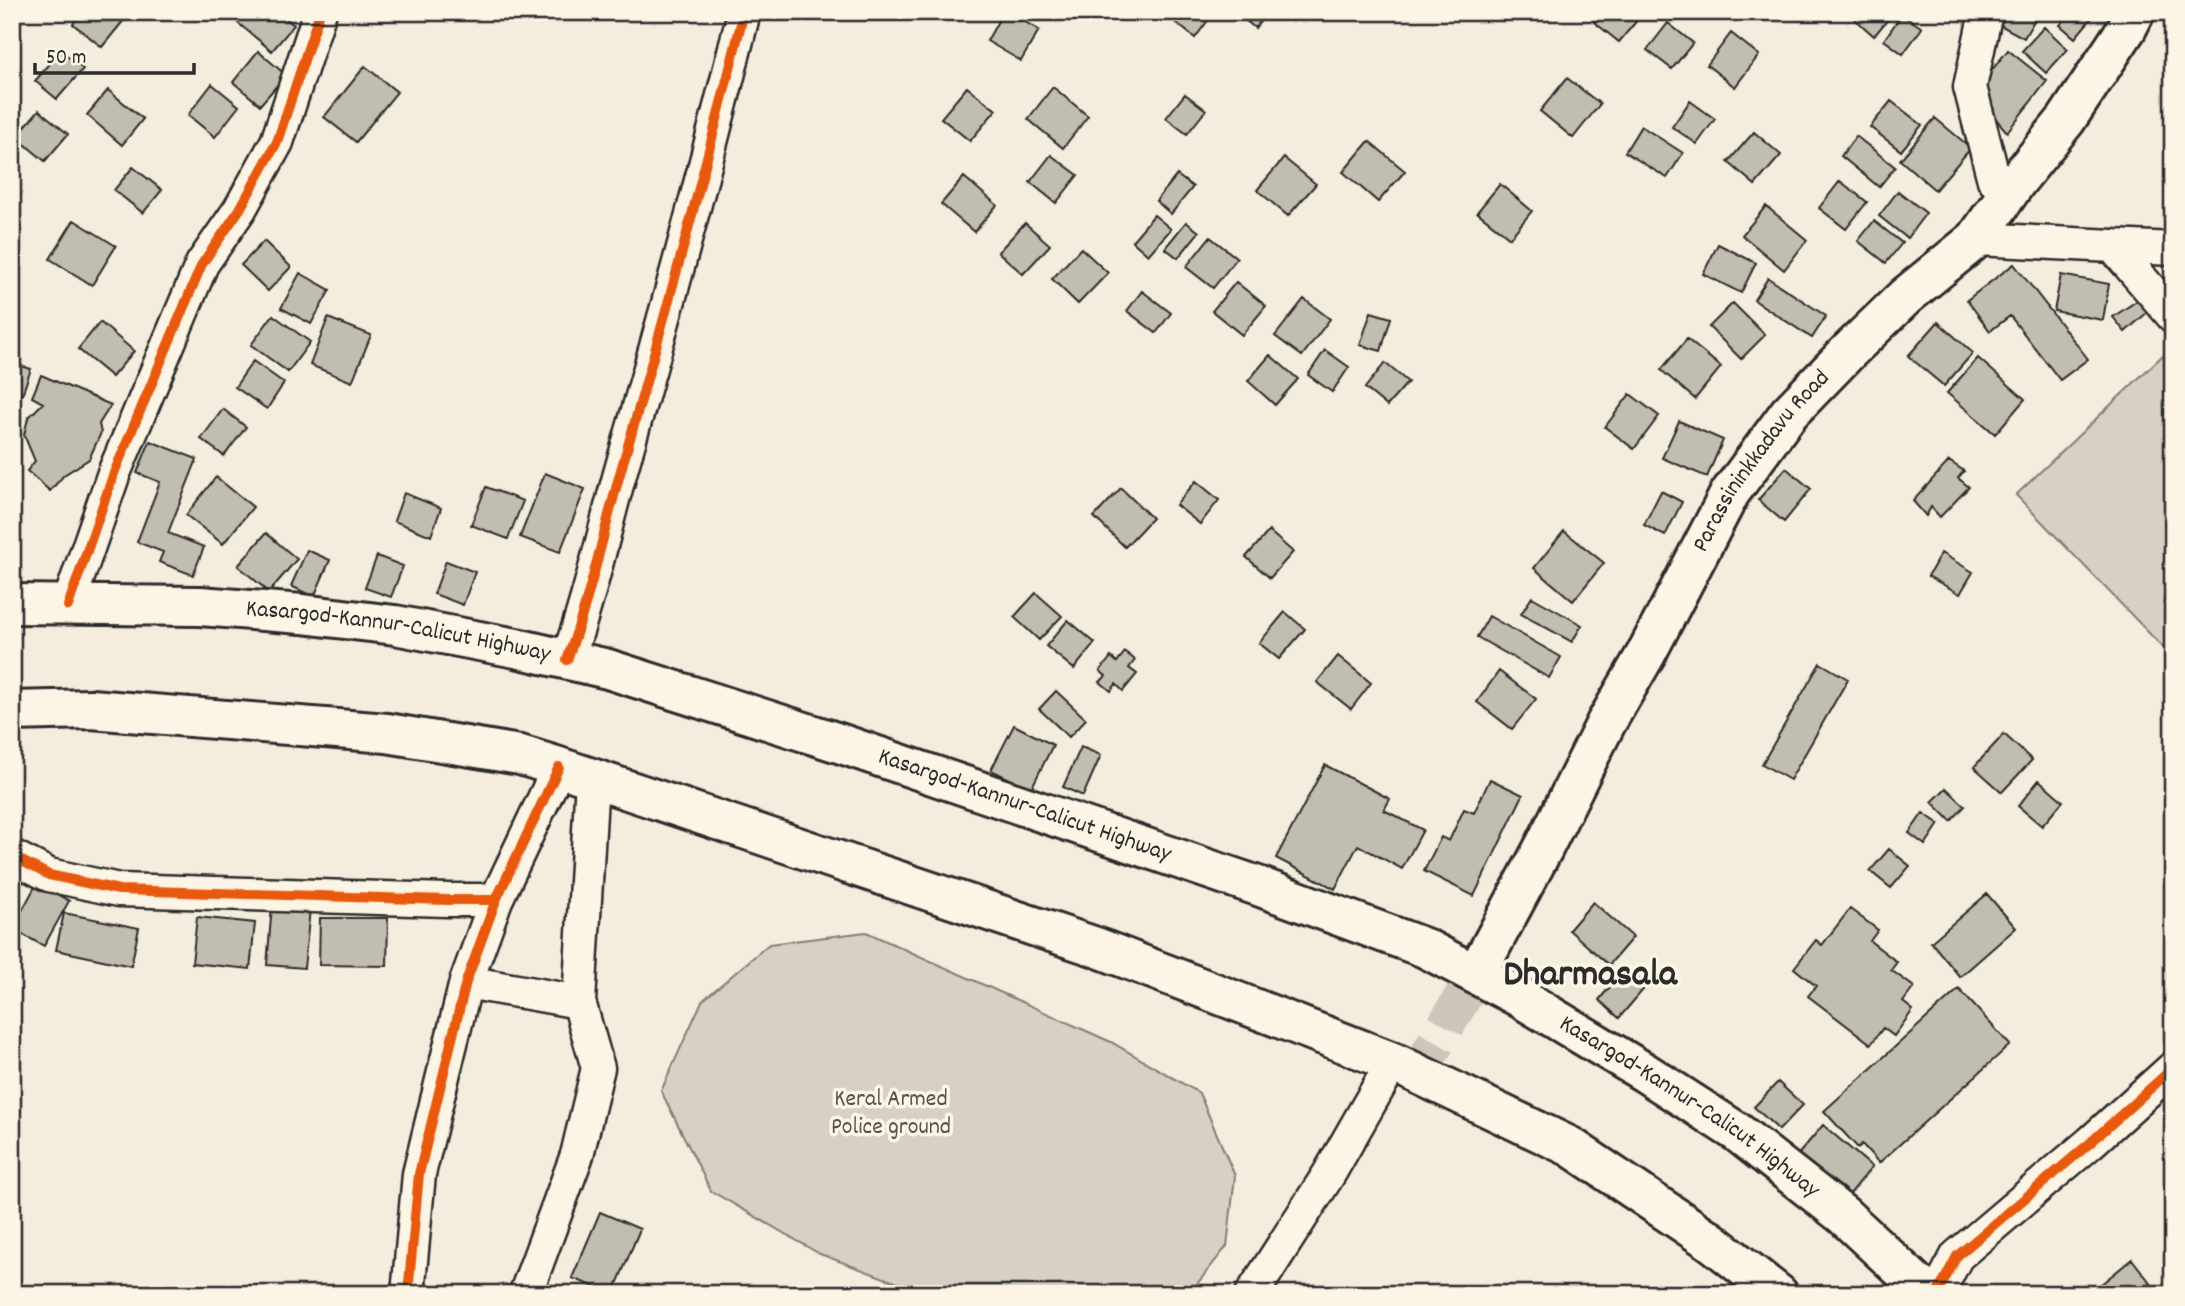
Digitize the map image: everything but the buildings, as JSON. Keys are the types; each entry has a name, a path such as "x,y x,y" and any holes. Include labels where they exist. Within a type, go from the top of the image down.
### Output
{"main road":[{"name":"Parassininkkadavu Road","path":"1476,974 1606,723 1646,654 1730,493 1790,413 1849,351 1906,296 1976,239 2066,120 2135,12"},
{"name":"Kasargod-Kannur-Calicut Highway","path":"12,604 200,606 302,614 395,625 608,669 826,739 1258,886 1425,948 1517,996 1644,1072 1737,1132 1843,1214 1928,1294"},
{"path":"12,710 91,709 387,733 520,755 575,773 1096,947 1393,1062 1572,1147 1712,1242 1778,1294"}],"street":[{"path":"68,606 114,473 202,264 240,209 277,142 320,12"},
{"path":"567,660 583,619 616,487 689,230 744,12"},
{"path":"1986,12 1970,87 1994,180 2016,183"},
{"path":"1976,239 2173,249"},
{"path":"2113,246 2173,316"},
{"path":"408,1294 419,1174 466,982 496,900 575,773"},
{"path":"527,1294 577,1155 598,1068 579,1002 575,773"},
{"path":"12,856 48,875 119,890 496,900"},
{"path":"466,982 579,1002"},
{"path":"1252,1294 1329,1174 1393,1062"},
{"path":"1937,1294 1957,1256 2173,1068"}],"green space":[{"path":"2162,356 2173,367 2173,658 2016,495"},
{"name":"Keral Armed Police ground","path":"866,932 1111,1042 1199,1093 1235,1176 1227,1246 1189,1294 927,1294 820,1254 711,1191 661,1091 702,1001 769,944"}],"tunnel":[{"path":"1417,1075 1476,974"}],"cycle path":[{"path":"68,606 114,473 202,264 240,209 277,142 320,12"},
{"path":"567,660 589,590 669,299 744,12"},
{"path":"408,1294 419,1174 466,982 496,900 559,767"},
{"path":"12,856 49,875 119,890 496,900"},
{"path":"1937,1294 1957,1256 2173,1068"}],"district":[{"name":"Dharmasala","path":"1590,976"}]}
